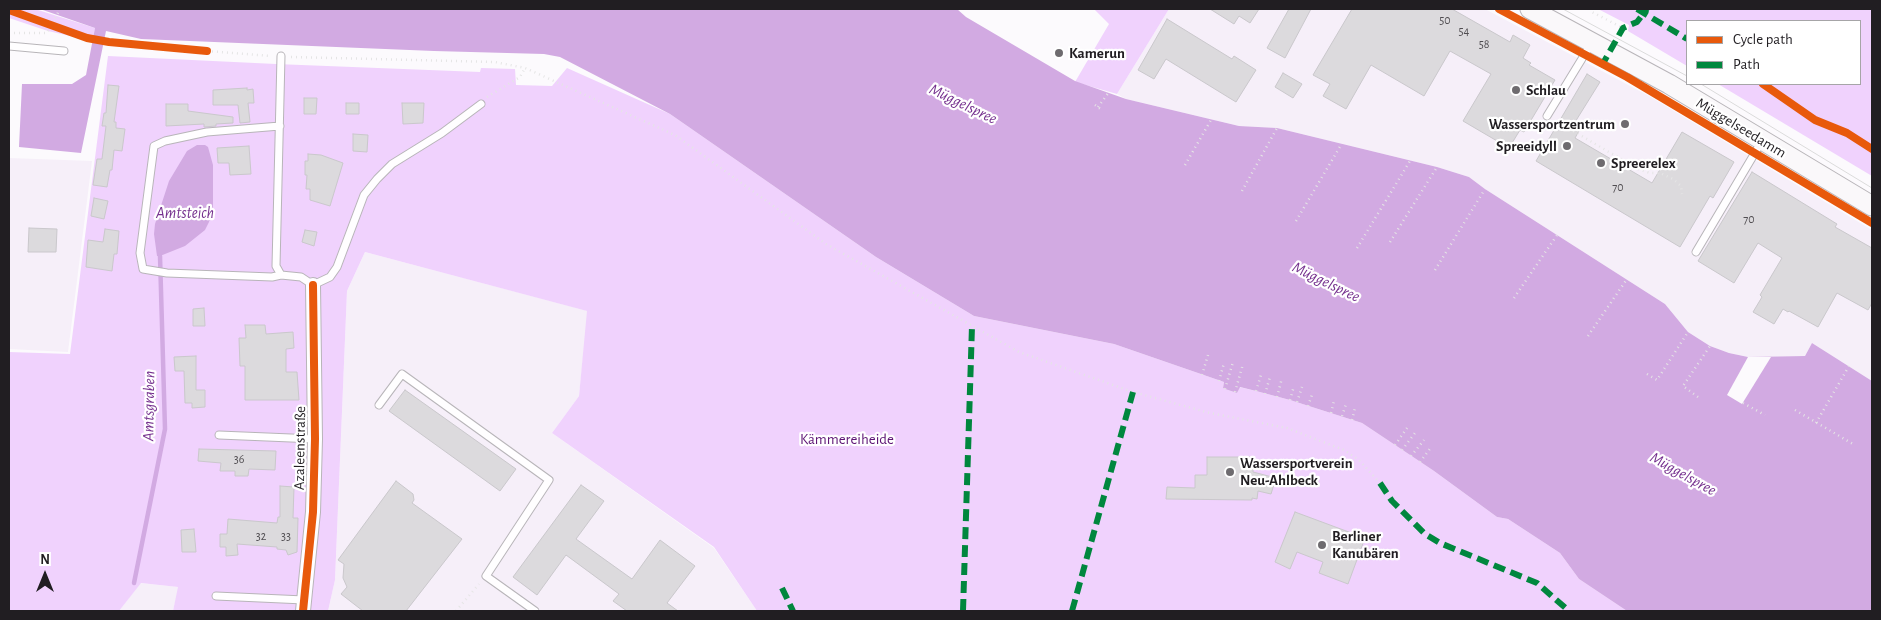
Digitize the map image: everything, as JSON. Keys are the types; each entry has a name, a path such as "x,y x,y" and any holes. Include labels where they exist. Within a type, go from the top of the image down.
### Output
{"main road":[{"name":"Müggelseedamm","path":"1530,9 1669,84 1872,206"}],"street":[{"name":"Azaleenstraße","path":"304,605 313,512 315,439 313,285"}],"lane":[{"path":"1547,116 1592,42"},
{"path":"9,46 64,51"},
{"path":"281,56 276,266 281,275"},
{"path":"280,126 207,132 165,141 154,146 140,253 143,269 167,273 272,277 281,275 301,277 313,285 330,276 337,267 364,195 377,179 392,164 442,133 480,104"},
{"path":"1696,252 1762,140"},
{"path":"379,405 402,374 549,480 486,576 535,611"},
{"path":"219,435 315,439"},
{"path":"216,596 304,605"}],"path":[{"path":"9,33 46,33 60,9"},
{"path":"1590,9 1590,11 1623,28"},
{"path":"207,51 281,56 495,62 524,68 674,135 826,244 1019,352 1133,392 1210,413 1287,428 1344,450 1359,460 1380,483"},
{"path":"480,104 483,99 520,77 524,68"},
{"path":"1098,108 1109,92"},
{"path":"1094,105 1102,110"},
{"path":"1547,116 1638,169 1650,173 1660,173 1673,178 1681,186 1682,194"},
{"path":"1185,165 1211,120"},
{"path":"1242,191 1277,128"},
{"path":"1296,221 1341,145"},
{"path":"1357,248 1410,161"},
{"path":"1390,242 1437,167"},
{"path":"1435,270 1485,189"},
{"path":"1514,298 1557,235"},
{"path":"1588,336 1627,279"},
{"path":"1647,374 1657,380 1688,332"},
{"path":"1698,397 1683,386 1710,346"},
{"path":"1202,375 1208,355"},
{"path":"1225,389 1233,362"},
{"path":"1219,381 1224,364"},
{"path":"1235,392 1243,364"},
{"path":"1816,423 1850,366"},
{"path":"1256,391 1261,375"},
{"path":"1265,394 1270,377"},
{"path":"1277,397 1282,378"},
{"path":"1290,400 1294,386"},
{"path":"1297,402 1302,387"},
{"path":"1308,406 1313,392"},
{"path":"1331,413 1334,401"},
{"path":"1743,403 1765,415"},
{"path":"1342,416 1346,404"},
{"path":"1352,420 1355,408"},
{"path":"1795,410 1853,444"},
{"path":"1395,445 1407,428"},
{"path":"1402,450 1415,433"},
{"path":"1411,456 1424,440"},
{"path":"1420,462 1432,446"},
{"path":"456,611 486,576"}],"shaded area":[{"path":"1169,9 1485,9 1649,96 1872,230 1872,381 1812,343 1805,356 1748,357 1710,346 1688,332 1665,304 1469,177 1437,167 1277,128 1239,126 1126,99 1117,94"},
{"path":"9,158 92,161 68,352 9,349"},
{"path":"365,252 588,311 579,396 552,433 714,548 757,611 328,611 335,580 347,291"},
{"path":"140,583 179,587 173,611 119,611"}],"green space":[{"path":"9,9 35,9 95,28 93,41 48,31 9,18"},
{"path":"1094,9 1169,9 1117,94 1075,82 1109,24"},
{"path":"1598,9 1872,9 1872,176 1720,85 1861,85 1861,20 1686,20 1686,65 1628,31 1629,25"},
{"name":"Kämmereiheide","path":"108,56 480,72 481,68 515,69 516,85 552,86 567,68 670,114 876,257 974,316 1114,344 1224,382 1223,388 1237,393 1239,387 1256,391 1362,423 1434,471 1497,517 1508,519 1560,553 1579,579 1627,611 757,611 714,547 552,433 579,396 587,311 365,252 347,291 335,580 328,611 173,611 178,587 141,583 119,611 9,611 9,352 70,354"}],"water":[{"name":"Müggelspree","path":"40,9 957,9 966,17 1075,81 1126,99 1239,126 1277,128 1437,167 1469,177 1665,304 1688,332 1710,346 1748,357 1805,356 1812,343 1872,381 1872,611 1627,611 1579,579 1560,553 1508,519 1497,517 1434,471 1362,423 1290,400 1240,387 1237,393 1223,388 1224,382 1114,344 974,316 876,257 670,114 560,57 544,54 141,39 106,31 81,153 19,147 22,84 72,84 86,75 95,28"},
{"name":"Amtsteich","path":"197,145 208,147 213,165 213,207 209,222 205,230 185,246 157,256 154,234 155,224 169,181 187,151"}],"pier":[{"path":"1748,357 1771,357 1742,404 1727,395"}],"building":[{"path":"1210,9 1259,9 1250,23 1239,16 1234,24"},
{"path":"1289,9 1311,9 1285,58 1267,48"},
{"path":"1352,9 1452,9 1510,42 1513,35 1530,45 1523,58 1531,63 1529,65 1555,80 1524,132 1520,130 1509,148 1463,121 1491,74 1450,51 1424,96 1371,65 1346,109 1323,96 1330,84 1313,75"},
{"path":"1167,19 1232,59 1234,56 1256,70 1236,102 1166,59 1154,79 1138,70"},
{"path":"1283,73 1302,84 1293,98 1275,87"},
{"path":"1587,74 1600,82 1572,127 1579,131 1575,138 1652,183 1682,132 1734,162 1713,198 1710,196 1680,247 1536,161"},
{"path":"108,85 119,86 114,122 116,122 116,128 125,129 122,151 114,150 112,170 110,170 107,187 93,185 97,159 102,159 106,126 102,126 104,113 106,113"},
{"path":"247,88 247,90 253,89 254,103 248,103 250,122 240,123 238,105 213,105 213,90"},
{"path":"304,98 317,98 316,114 304,114"},
{"path":"346,103 359,103 359,114 346,114"},
{"path":"402,103 424,103 423,123 403,124"},
{"path":"166,104 188,104 188,111 233,117 233,123 204,127 204,124 166,126"},
{"path":"353,134 368,135 367,152 353,151"},
{"path":"249,146 251,174 230,175 229,163 218,163 217,148"},
{"path":"308,154 321,155 343,163 330,206 310,200 310,189 306,189 307,175 305,175 305,161 308,161"},
{"path":"1752,172 1837,224 1835,227 1872,248 1872,303 1868,310 1837,293 1818,327 1783,309 1774,324 1753,312 1762,297 1760,295 1782,258 1758,243 1734,283 1698,261"},
{"path":"94,198 108,201 104,219 91,216"},
{"path":"29,228 57,229 56,252 28,252"},
{"path":"105,229 119,231 117,254 114,254 112,271 86,267 88,240 103,242"},
{"path":"305,230 317,232 314,246 302,242"},
{"path":"204,308 205,326 193,326 193,309"},
{"path":"245,325 265,325 266,334 293,332 294,348 286,349 286,372 297,372 299,400 245,400 245,366 240,366 239,338 246,338"},
{"path":"196,356 196,390 205,390 205,407 192,408 192,403 185,403 184,371 175,371 174,357"},
{"path":"405,390 516,469 500,491 389,411"},
{"path":"199,449 276,451 275,470 249,469 248,476 235,476 235,471 220,471 221,463 198,461"},
{"name":"Wassersportverein Neu-Ahlbeck","path":"1207,457 1253,457 1253,472 1276,478 1271,494 1258,491 1257,499 1252,498 1252,500 1166,499 1167,487 1195,488 1195,475 1207,475"},
{"path":"396,481 413,494 414,500 412,503 462,539 406,611 363,611 341,594 347,587 343,578 344,564 338,560"},
{"path":"581,485 604,501 576,539 632,579 660,540 695,566 667,603 678,611 627,611 613,601 619,594 566,555 537,595 513,577"},
{"path":"280,486 294,487 293,518 298,518 297,552 288,555 286,550 277,549 277,547 237,544 238,555 226,556 226,547 220,547 220,534 227,534 228,519 277,523 278,517 280,517"},
{"name":"Berliner Kanubären","path":"1295,512 1365,538 1348,584 1319,573 1323,562 1297,552 1290,569 1275,562"},
{"path":"194,529 196,552 182,552 181,530"}],"waterway":[{"name":"Amtsgraben","path":"134,583 165,429 160,256"}],"tram line":[{"path":"1563,9 1686,75"},
{"path":"1703,85 1872,188"}],"marked path":[{"path":"1637,9 1686,38"},
{"path":"1601,67 1623,28 1637,22 1647,9"},
{"path":"963,611 972,326"},
{"path":"1072,611 1133,392"},
{"path":"1380,483 1392,501 1425,534 1440,543 1537,583 1569,611"},
{"path":"782,588 793,611"}],"cycle path":[{"path":"1499,9 1627,77 1872,223"},
{"path":"9,10 87,38 109,42 207,51"},
{"path":"1764,85 1815,120 1847,133 1872,149"},
{"path":"303,611 313,512 315,439 313,285"}],"place":[{"name":"Kamerun","path":"1059,53"},
{"name":"Schlau","path":"1516,90"},
{"name":"Wassersportzentrum","path":"1625,124"},
{"name":"Spreeidyll","path":"1567,146"},
{"name":"Spreerelex","path":"1601,163"},
{"name":"Wassersportverein Neu-Ahlbeck","path":"1230,472"},
{"name":"Berliner Kanubären","path":"1322,545"}]}
